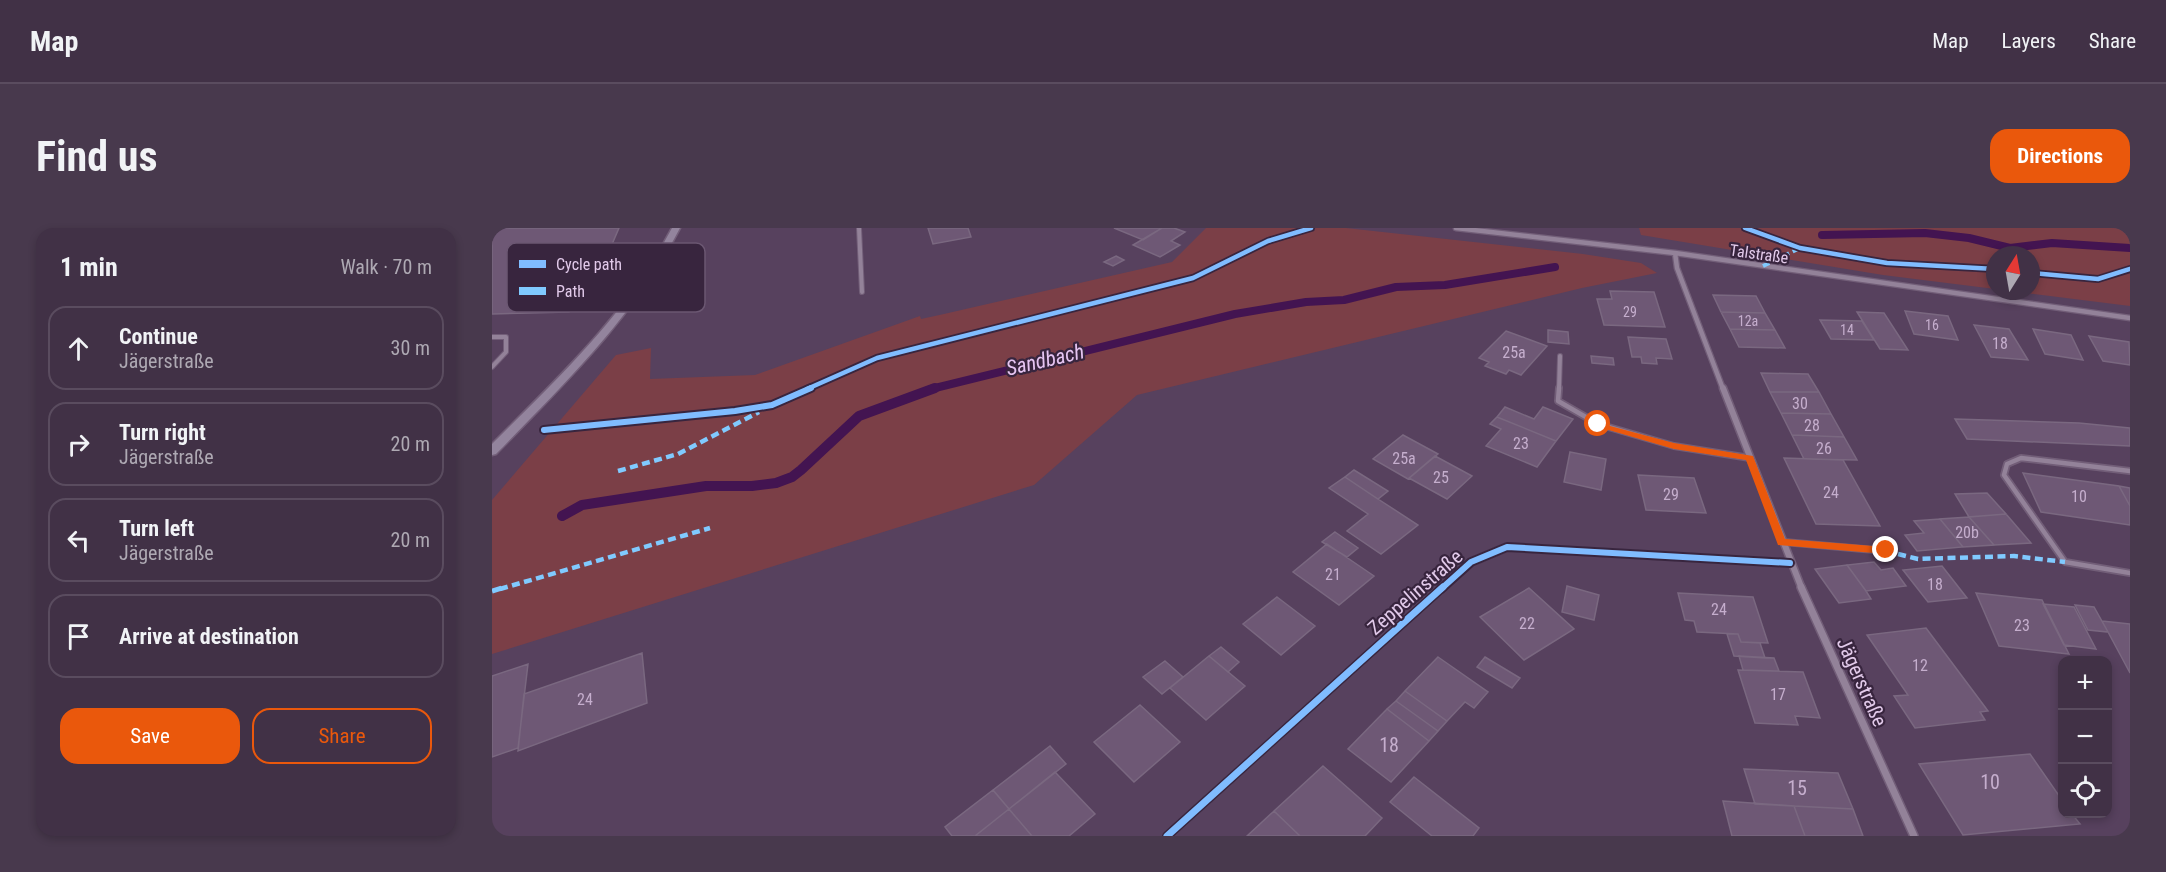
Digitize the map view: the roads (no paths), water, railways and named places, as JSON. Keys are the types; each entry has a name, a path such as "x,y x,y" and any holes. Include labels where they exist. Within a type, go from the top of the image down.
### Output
{"main road":[{"path":"668,243 676,228"},
{"path":"492,451 624,312"}],"street":[{"name":"Talstraße","path":"1456,228 1675,253 2130,318"},
{"name":"Jägerstraße","path":"1675,253 1677,268 1781,542 1914,836"},
{"name":"Zeppelinstraße","path":"1167,836 1471,562 1507,547 1790,563"}],"lane":[{"path":"859,228 862,292"},
{"path":"492,337 506,337 506,352 492,367"},
{"path":"1560,356 1558,401 1598,424 1674,446 1750,458"},
{"path":"2130,471 2021,458 2007,464 2004,475 2065,562 2130,573"},
{"path":"1781,542 1886,550"}],"waterway":[{"name":"Sandbach","path":"1822,235 1925,233 1969,238 2010,248 2052,243 2130,248"},
{"name":"Sandbach","path":"935,388 1235,314 1306,302 1344,300 1396,287 1445,285 1555,267"},
{"name":"Sandbach","path":"562,516 582,505 706,486 752,486 776,483 792,477 801,470 859,416 935,388"},
{"name":"Sandbach","path":"931,389 935,388"}]}
